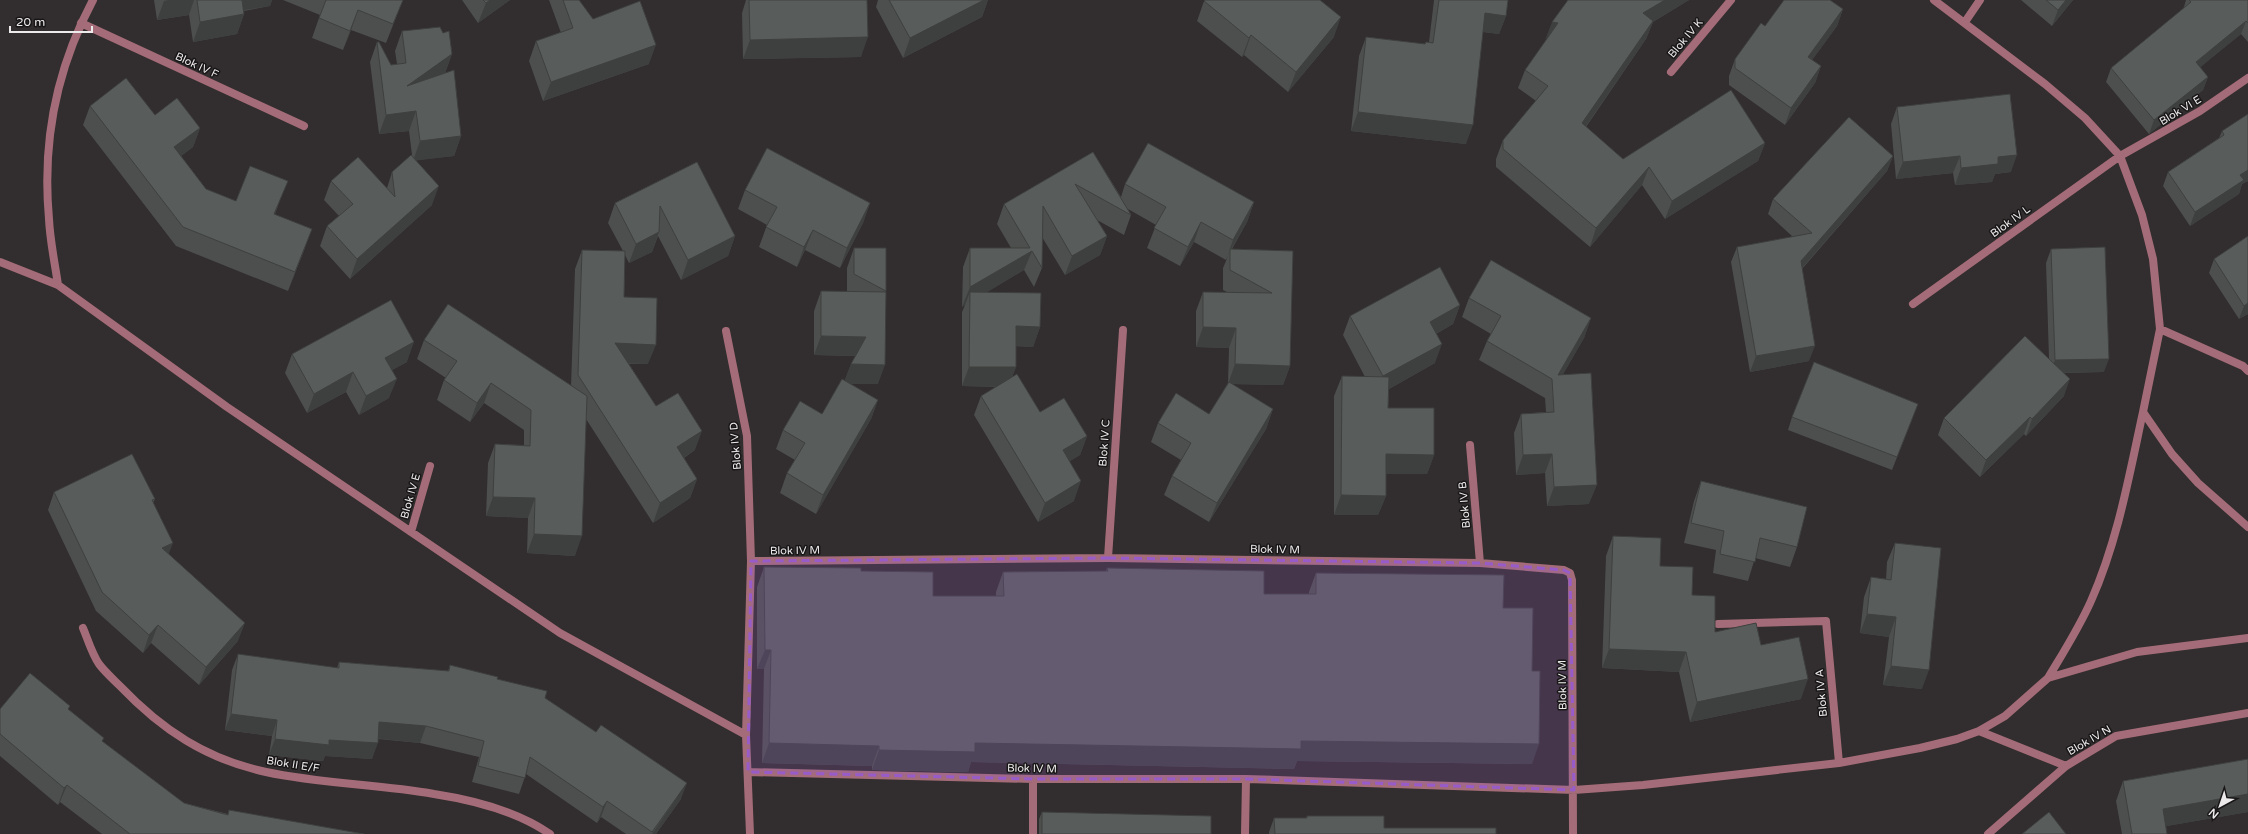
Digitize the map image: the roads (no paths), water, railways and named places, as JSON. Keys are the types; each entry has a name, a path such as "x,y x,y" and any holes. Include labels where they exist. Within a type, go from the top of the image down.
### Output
{"street":[{"path":"58,286 49,220 47,182 52,119 60,76 81,23 93,0"},
{"name":"Blok IV K","path":"1671,72 1731,0"},
{"path":"1573,834 1574,790 1839,763 1920,748 1957,739 1979,731 2005,716 2048,678 2073,637 2091,601 2106,564 2123,510 2160,329 2153,259 2142,215 2120,156 2085,118 1965,22 1934,0"},
{"path":"1965,22 1980,0"},
{"name":"Blok IV F","path":"81,23 304,126"},
{"name":"Blok VI E","path":"2120,156 2200,111 2248,78"},
{"name":"Blok IV L","path":"1913,304 2120,156"},
{"path":"0,262 58,286 227,407 560,633 746,735"},
{"path":"2160,329 2246,367"},
{"name":"Blok IV C","path":"1108,558 1123,330"},
{"name":"Blok IV D","path":"726,331 747,436 751,561 746,735 750,834"},
{"path":"2143,412 2172,454 2192,477 2248,527"},
{"name":"Blok IV B","path":"1470,446 1480,563"},
{"name":"Blok IV E","path":"411,532 430,466"},
{"name":"Blok IV M","path":"748,772 1033,779 1246,779 1574,790 1572,580 1570,573 1564,570 1480,563 1108,558 751,561"},
{"name":"Blok IV A","path":"1718,624 1826,621 1839,763"},
{"name":"Blok II E/F","path":"83,628 99,664 137,704 162,726 193,745 226,760 266,772 400,788 458,798 504,811 539,827 550,834"},
{"path":"2048,678 2137,652 2248,638"},
{"name":"Blok IV N","path":"1988,834 2066,766 2116,736 2248,713"},
{"path":"1979,731 2066,766"},
{"path":"1032,834 1033,779"},
{"path":"1244,834 1246,779"}]}
